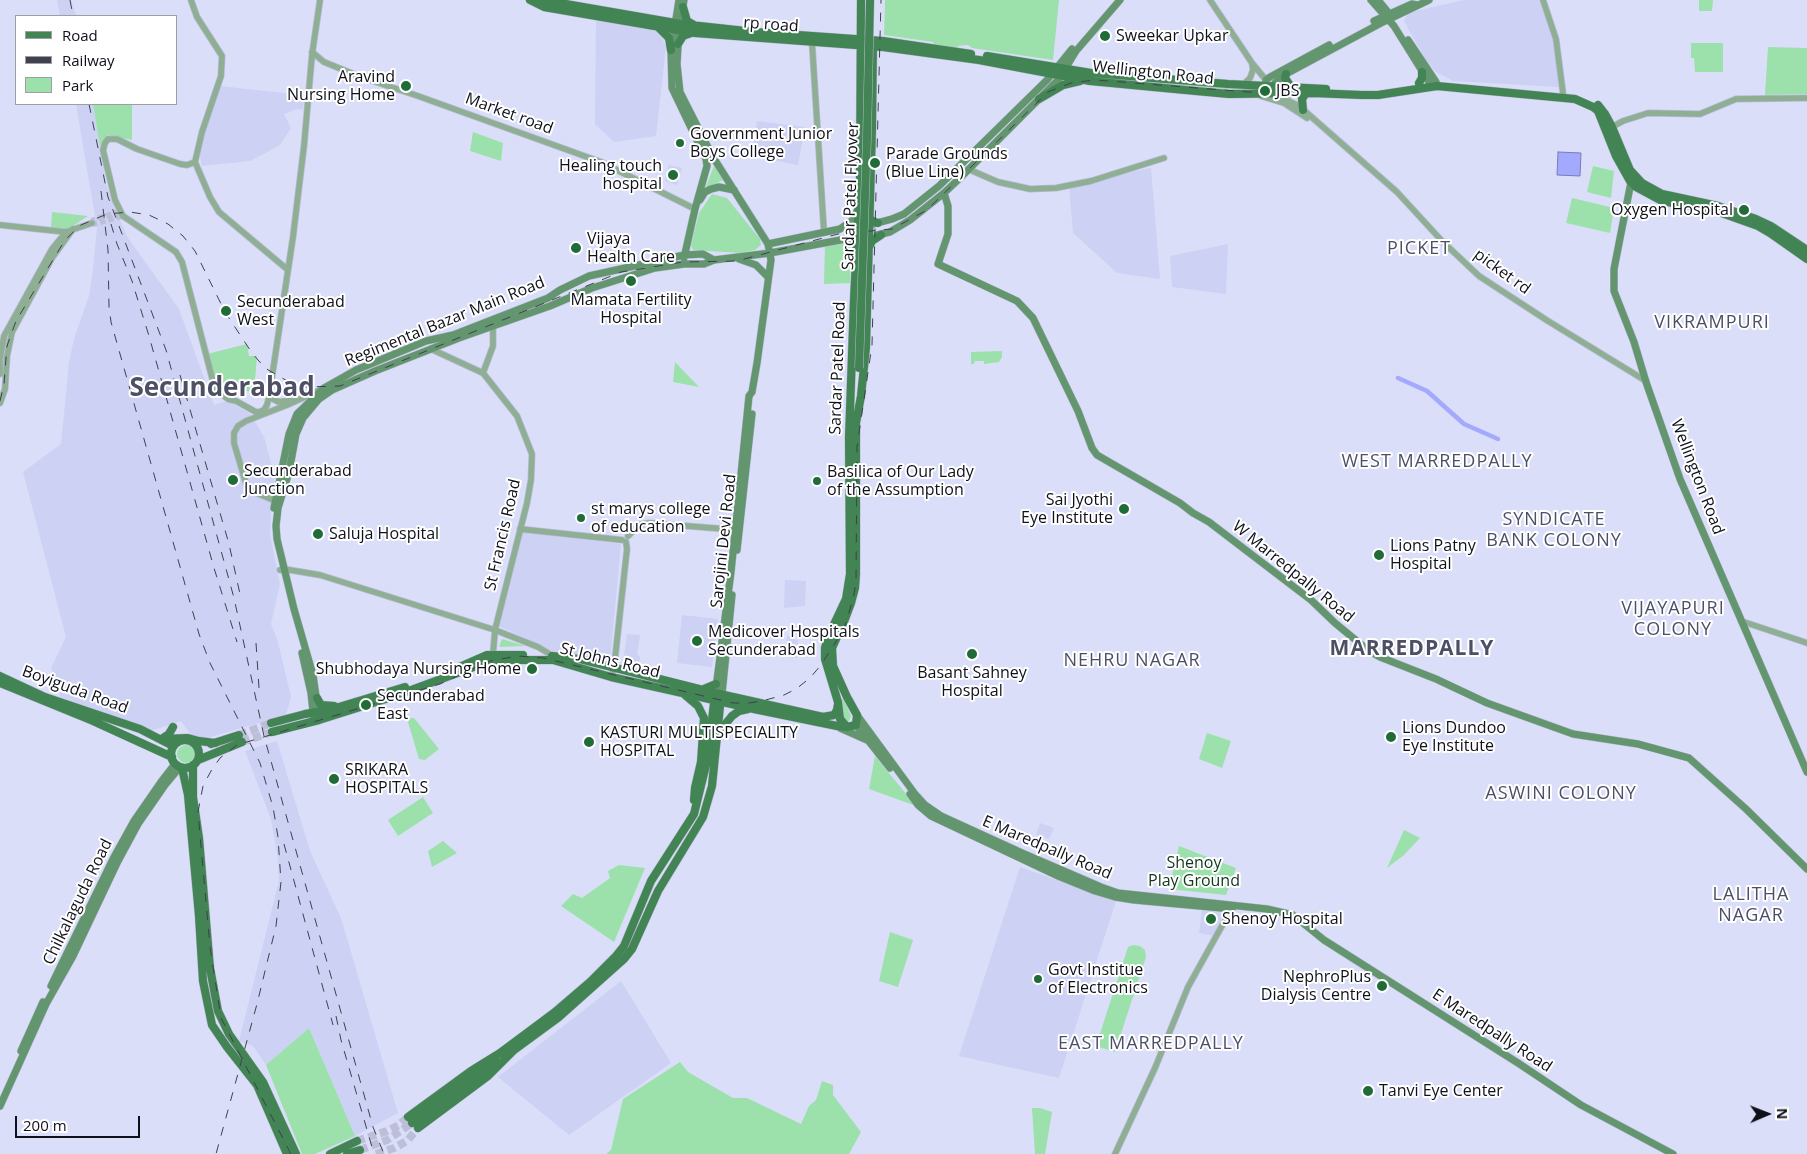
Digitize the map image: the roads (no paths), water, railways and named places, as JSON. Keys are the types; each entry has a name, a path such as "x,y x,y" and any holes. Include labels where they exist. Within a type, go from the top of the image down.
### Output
{"main road":[{"path":"530,0 544,7 655,26 677,27"},
{"path":"543,0 677,27"},
{"path":"678,0 677,64 680,92 710,158 695,208 684,255 684,264"},
{"name":"Sardar Patel Road","path":"847,727 840,719 838,702 825,659 829,635 846,599 849,580 850,437 860,140 861,0"},
{"name":"Sardar Patel Flyover","path":"856,423 866,186 868,0"},
{"name":"Sardar Patel Road","path":"858,714 842,686 831,658 832,648 846,619 855,588 857,552 856,423 866,347 868,236 874,222 872,140 873,0"},
{"path":"868,248 872,241 880,235 890,232 910,220 944,193 1039,99 1116,0"},
{"path":"857,226 892,220 904,214 939,186 1059,72 1120,0"},
{"path":"1371,0 1389,16 1422,72 1433,84"},
{"path":"1378,0 1433,84"},
{"path":"1274,90 1279,78 1389,16 1414,9 1417,5 1429,0"},
{"path":"671,50 684,4"},
{"path":"678,44 683,36 696,29 687,21 684,4"},
{"path":"1265,87 1389,16"},
{"path":"838,38 856,32 861,24"},
{"path":"655,26 669,38 671,50 670,73 673,93 710,158"},
{"name":"rp road","path":"677,27 812,42 848,44 860,42"},
{"name":"rp road","path":"696,29 838,38 860,42"},
{"path":"860,42 1059,72 1243,85 1306,93 1378,95 1433,84 1575,99 1585,102 1598,111 1616,156 1631,178 1643,191 1662,201 1716,211 1758,226 1807,259"},
{"path":"848,44 854,52 860,72"},
{"name":"Wellington Road","path":"1059,72 1090,81 1229,94 1256,94 1265,87"},
{"path":"1419,83 1422,78 1422,72"},
{"path":"1286,74 1287,83 1291,86"},
{"path":"1039,99 1063,85 1090,81"},
{"path":"1274,90 1291,86 1352,91 1380,90 1419,83 1563,93 1580,96 1593,102 1606,114 1631,178 1662,194 1718,206 1763,222 1807,250"},
{"path":"1303,110 1302,99 1306,93"},
{"path":"860,140 872,140"},
{"name":"Sarojini Devi Road","path":"710,158 768,244 771,260 752,392 749,396 737,530 715,695"},
{"name":"Wellington Road","path":"1631,178 1614,269 1614,291 1634,342 1680,479 1807,772"},
{"path":"695,208 705,192 710,189 719,186 734,191"},
{"name":"W Marredpally Road","path":"944,193 948,206 948,234 938,264 1017,301 1033,318 1078,411 1092,448 1097,455 1209,522 1311,600 1369,651 1488,703 1573,734 1638,744 1688,758 1746,809 1807,869"},
{"path":"768,244 840,229 847,225 857,213 858,206"},
{"path":"858,215 858,218 863,221 874,222"},
{"path":"874,222 874,230 880,235"},
{"name":"Regimental Bazar Main Road","path":"316,716 282,570 277,532 277,502 289,434 294,420 301,410 324,388 356,370 426,342 516,314 550,306 592,288 655,268 684,264 704,264 714,260 770,253 857,236 880,235"},
{"path":"856,245 857,242 865,240 868,248"},
{"name":"Regimental Bazar Main Road","path":"277,502 288,472 296,434 303,418 315,403 332,390 375,371 493,325 589,276 684,255 703,254 714,260"},
{"path":"735,258 756,265 768,277"},
{"name":"Sardar Patel Flyover","path":"851,410 858,368"},
{"name":"Regimental Bazar Main Road","path":"282,570 313,675 317,698 316,716"},
{"name":"St Johns Road","path":"838,702 834,715 823,717 715,695 580,659 493,654 484,656 438,677 340,707 316,716 294,727 272,728 291,718 316,716 395,696 490,661 553,658 610,677 682,693 715,695 754,709 837,726 847,727 856,725"},
{"name":"Boyiguda Road","path":"0,676 45,697 140,729 173,746"},
{"name":"Boyiguda Road","path":"0,682 130,737 177,764"},
{"path":"682,693 698,706 704,718 701,762 695,788 695,810"},
{"path":"715,695 707,761 695,810 651,881 624,946 616,956 555,1012 503,1055 488,1076 413,1123 471,1071 503,1055 559,1017 624,959 632,949 660,886 702,817 712,786 717,741 715,695"},
{"path":"317,698 322,705 340,707"},
{"path":"717,741 723,727 732,716 738,711 754,709"},
{"path":"856,725 858,714"},
{"name":"E Maredpally Road","path":"858,714 915,794 933,812 1015,850 1118,893 1287,913 1300,920 1302,924 1324,940 1581,1105 1673,1154"},
{"name":"E Maredpally Road","path":"856,725 918,805 931,816 1089,889 1124,898 1186,902"},
{"path":"130,737 131,726"},
{"path":"837,726 869,741"},
{"path":"160,739 169,734 173,727"},
{"path":"160,739 188,738 215,742"},
{"path":"177,764 196,763 241,738 197,745"},
{"path":"287,1154 257,1085 212,1025 203,981 188,795 173,746 177,742 190,740 197,745 199,752 193,796 199,838 210,968 218,1011 229,1034 263,1082 296,1154"},
{"name":"Chilkalaguda Road","path":"0,1106 46,1004 73,956 138,824 177,764"},
{"path":"651,881 660,886"},
{"path":"330,1154 357,1141"},
{"path":"347,1154 360,1150"}],"street":[{"path":"190,0 197,17 222,56 221,76 202,132 195,162 210,197 219,212 288,270"},
{"path":"195,162 180,164 117,139 108,139 103,150 115,200 123,216 176,252 182,262 215,389 228,399 236,401 256,412 264,410 269,397 288,270 304,146 312,52 320,0"},
{"path":"1210,0 1252,63 1265,87"},
{"path":"1543,0 1556,39 1563,93"},
{"path":"812,42 824,232"},
{"name":"Market road","path":"312,52 324,62 361,77 601,162 695,208"},
{"path":"311,66 324,62"},
{"path":"1243,85 1250,78 1253,70 1252,63"},
{"name":"picket rd","path":"1274,90 1303,110 1396,192 1442,241 1479,276 1548,321 1646,380"},
{"name":"picket rd","path":"1256,94 1284,103 1315,122"},
{"path":"1612,128 1623,121 1648,112 1700,114 1736,98 1807,98"},
{"path":"968,169 998,182 1030,189 1056,188 1091,181 1164,158"},
{"path":"0,374 0,359 4,336 44,262 66,232 92,224"},
{"path":"0,225 66,232"},
{"path":"0,403 12,332 52,258 73,229"},
{"path":"483,373 493,346 493,325"},
{"name":"St Francis Road","path":"430,349 483,373 517,416 532,454 531,480 496,630 493,654"},
{"path":"277,502 254,492 248,487 237,455 233,438 234,433 238,426 246,420 324,388"},
{"path":"269,397 279,402 298,400"},
{"path":"610,677 614,668 627,549 626,540 639,525 649,523 737,530"},
{"path":"520,529 626,540"},
{"path":"282,570 320,576 496,630 538,647 553,658"},
{"path":"1741,621 1807,643"},
{"path":"1115,1154 1191,981 1233,907"}],"water":[{"path":"1558,152 1581,153 1580,176 1557,175"}],"waterway":[{"path":"1398,378 1427,391 1464,424 1498,439"}],"tunnel":[{"path":"92,223 93,220 121,211"},
{"path":"92,223 123,216"},
{"path":"239,735 271,723"},
{"path":"242,742 272,732"},
{"path":"357,1141 387,1131 399,1125 408,1117"},
{"path":"360,1150 387,1140 412,1123"},
{"path":"376,1154 407,1141 418,1128"}],"railway":[{"path":"70,0 73,15"},
{"path":"291,1154 221,1018 210,947 198,812 203,786 220,758 237,745 440,684 490,661 518,656 543,658 733,703 762,701 784,695 796,689 810,678 821,665 844,629 856,583 857,447 872,345 881,0"},
{"path":"0,401 4,384 7,346 16,321 65,240 81,225 107,214 130,212 149,215 168,224 183,236 195,251 225,312 252,353 265,368 289,382 306,387 340,386 621,272 683,262 737,261 838,234 892,229 927,210 1048,92 1071,83 1095,80 1287,95"},
{"path":"89,105 108,197 166,350 234,598 264,736 373,1127 384,1154"},
{"path":"101,191 108,250 111,322 199,634 210,663 260,763 273,807 278,837 281,882 276,926 216,1154"},
{"path":"111,224 132,281 149,336 214,568 237,642"},
{"path":"180,375 229,544 240,594"},
{"path":"256,643 259,688"},
{"path":"284,844 333,1025"},
{"path":"336,1016 341,1040 374,1154"}],"place":[{"name":"Sweekar Upkar","path":"1105,36"},
{"name":"Aravind Nursing Home","path":"406,86"},
{"name":"JBS","path":"1265,91"},
{"name":"Government Junior Boys College","path":"680,143"},
{"name":"Parade Grounds (Blue Line)","path":"875,163"},
{"name":"Healing touch hospital","path":"673,175"},
{"name":"Oxygen Hospital","path":"1744,210"},
{"name":"Vijaya Health Care","path":"576,248"},
{"name":"Mamata Fertility Hospital","path":"631,281"},
{"name":"Secunderabad West","path":"226,311"},
{"name":"Secunderabad Junction","path":"233,480"},
{"name":"Basilica of Our Lady of the Assumption","path":"817,481"},
{"name":"Sai Jyothi Eye Institute","path":"1124,509"},
{"name":"st marys college of education","path":"581,518"},
{"name":"Saluja Hospital","path":"318,534"},
{"name":"Lions Patny Hospital","path":"1379,555"},
{"name":"Medicover Hospitals Secunderabad","path":"697,641"},
{"name":"Basant Sahney Hospital","path":"972,654"},
{"name":"Shubhodaya Nursing Home","path":"532,669"},
{"name":"Secunderabad East","path":"366,705"},
{"name":"Lions Dundoo Eye Institute","path":"1391,737"},
{"name":"KASTURI MULTISPECIALITY HOSPITAL","path":"589,742"},
{"name":"SRIKARA HOSPITALS","path":"334,779"},
{"name":"Shenoy Hospital","path":"1211,919"},
{"name":"Govt Institue of Electronics","path":"1038,979"},
{"name":"NephroPlus Dialysis Centre","path":"1382,986"},
{"name":"Tanvi Eye Center","path":"1368,1091"}],"district":[{"name":"PICKET","path":"1419,249"},
{"name":"VIKRAMPURI","path":"1712,323"},
{"name":"Secunderabad","path":"222,389"},
{"name":"WEST MARREDPALLY","path":"1437,462"},
{"name":"SYNDICATE BANK COLONY","path":"1554,530"},
{"name":"VIJAYAPURI COLONY","path":"1673,619"},
{"name":"MARREDPALLY","path":"1412,649"},
{"name":"NEHRU NAGAR","path":"1132,661"},
{"name":"ASWINI COLONY","path":"1561,794"},
{"name":"LALITHA NAGAR","path":"1751,905"},
{"name":"EAST MARREDPALLY","path":"1151,1044"}],"park label":[{"name":"Shenoy Play Ground","path":"1194,872"}]}
